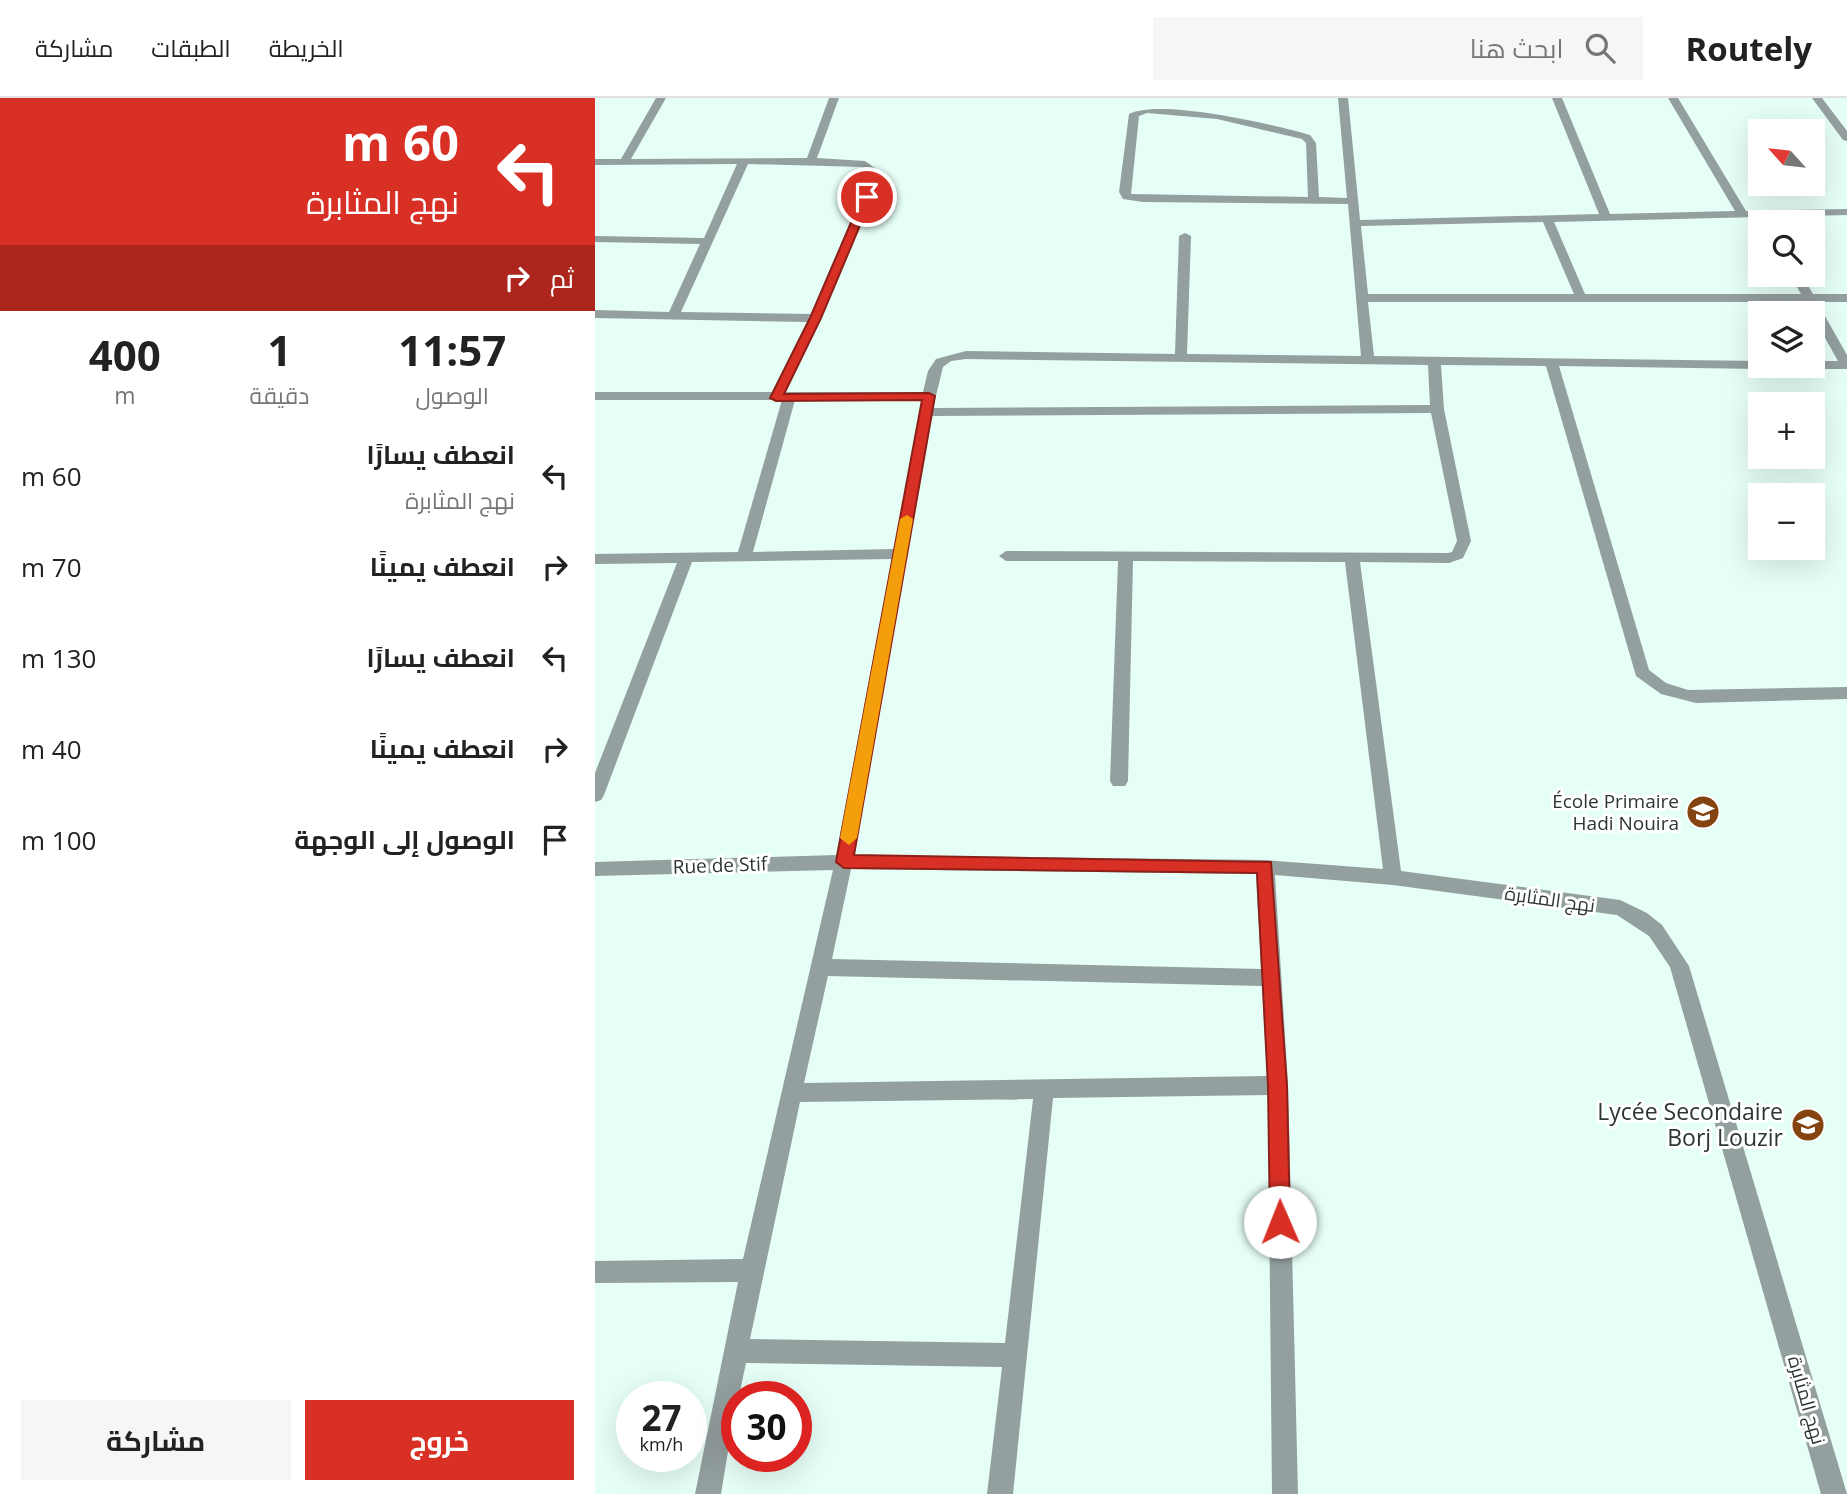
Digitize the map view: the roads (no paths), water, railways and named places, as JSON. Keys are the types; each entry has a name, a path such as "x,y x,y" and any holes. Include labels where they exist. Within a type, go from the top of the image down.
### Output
{"street":[{"path":"624,162 661,98"},
{"path":"810,161 834,98"},
{"path":"1343,98 1368,359"},
{"path":"1557,98 1605,216"},
{"path":"1673,98 1743,215"},
{"path":"1817,98 1847,138"},
{"path":"1314,200 1311,143 1307,137 1210,111 1147,108 1134,114 1124,192 1127,197 1354,201"},
{"path":"674,315 744,161"},
{"path":"595,162 810,161 865,164 877,173 783,397 744,556"},
{"path":"1825,214 1847,212"},
{"path":"1356,223 1605,216 1748,216"},
{"path":"1547,218 1581,298"},
{"path":"1181,357 1185,236"},
{"path":"595,239 709,241"},
{"path":"1802,287 1846,365 1825,365"},
{"path":"1364,298 1847,298"},
{"path":"595,314 815,318"},
{"path":"708,1494 752,1270 844,862 935,367 948,356 1748,365"},
{"path":"1006,556 1449,558 1458,555 1464,541 1437,409 1434,361"},
{"path":"1552,364 1642,672 1653,685 1673,694 1696,697 1847,693"},
{"path":"595,396 929,396"},
{"path":"926,412 1437,409"},
{"path":"595,559 900,554"},
{"path":"1119,781 1126,556"},
{"path":"595,795 687,557"},
{"path":"1352,557 1394,877"},
{"name":"نهج المثابرة","path":"844,862 1265,866 1394,877 1620,908 1647,920 1664,938 1679,966 1835,1494"},
{"name":"Rue de Stif","path":"595,869 844,862"},
{"path":"1265,866 1278,1086 1285,1494"},
{"path":"820,967 1271,978"},
{"path":"792,1093 1278,1086"},
{"path":"1000,1494 1044,1089"},
{"path":"595,1272 752,1270"},
{"path":"735,1351 1016,1355"}],"place":[{"name":"École Primaire Hadi Nouira","path":"1703,812"},
{"name":"Lycée Secondaire Borj Louzir","path":"1808,1125"}]}
